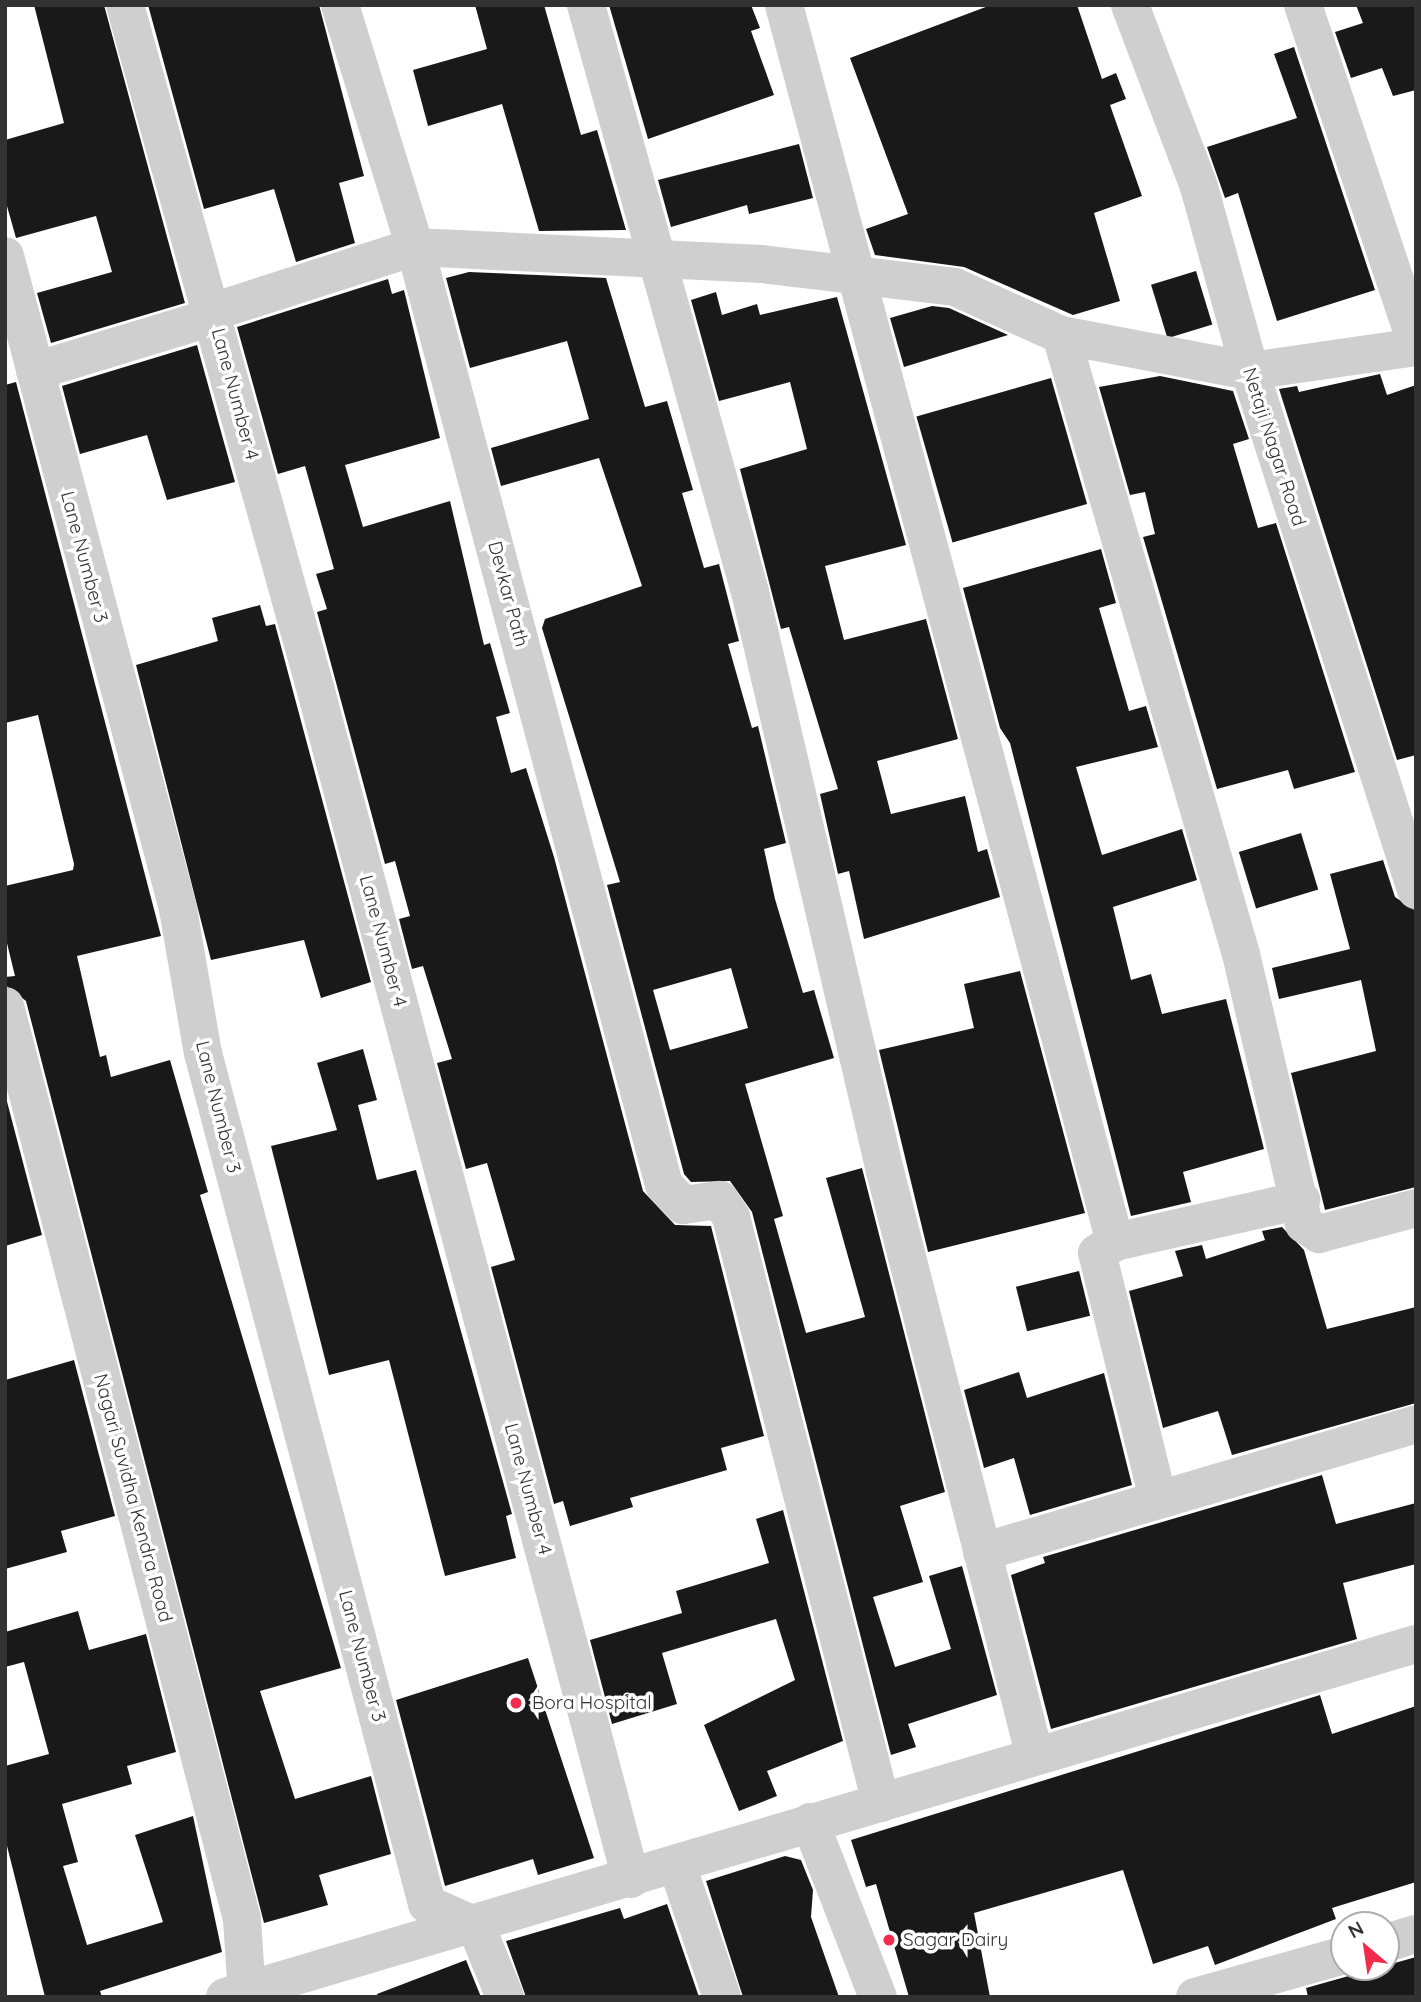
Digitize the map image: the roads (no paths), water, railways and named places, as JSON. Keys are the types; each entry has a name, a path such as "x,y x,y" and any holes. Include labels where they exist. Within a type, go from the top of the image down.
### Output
{"street":[{"name":"Lane Number 4","path":"125,5 213,314 631,1880"},
{"name":"Devkar Path","path":"340,5 415,247 664,1185 683,1205 720,1200 731,1217 881,1802"},
{"path":"586,5 750,592 885,1171 1034,1753"},
{"path":"785,5 861,277 921,524 1115,1242"},
{"name":"Netaji Nagar Road","path":"1130,5 1199,187 1250,372 1416,890"},
{"path":"35,371 415,247 659,261 956,287 1061,335 1250,372 1415,342 1303,5"},
{"name":"Lane Number 3","path":"5,256 178,909 203,1053 427,1904 476,1926"},
{"path":"1061,335 1192,773 1301,1200 1304,1224 1319,1234 1416,1208"},
{"name":"Nagari Suvidha Kendra Road","path":"5,1006 242,1919 239,1995"},
{"path":"1158,1499 1097,1253 1115,1242 1301,1200"},
{"path":"982,1552 1416,1424"},
{"path":"239,1995 631,1880 1034,1753 1416,1644"},
{"path":"810,1822 878,1997"},
{"path":"677,1865 722,1997"},
{"path":"476,1926 505,1997"},
{"path":"1195,1997 1330,1959"}],"place":[{"name":"Bora Hospital","path":"516,1703"},
{"name":"Sagar Dairy","path":"889,1940"}]}
